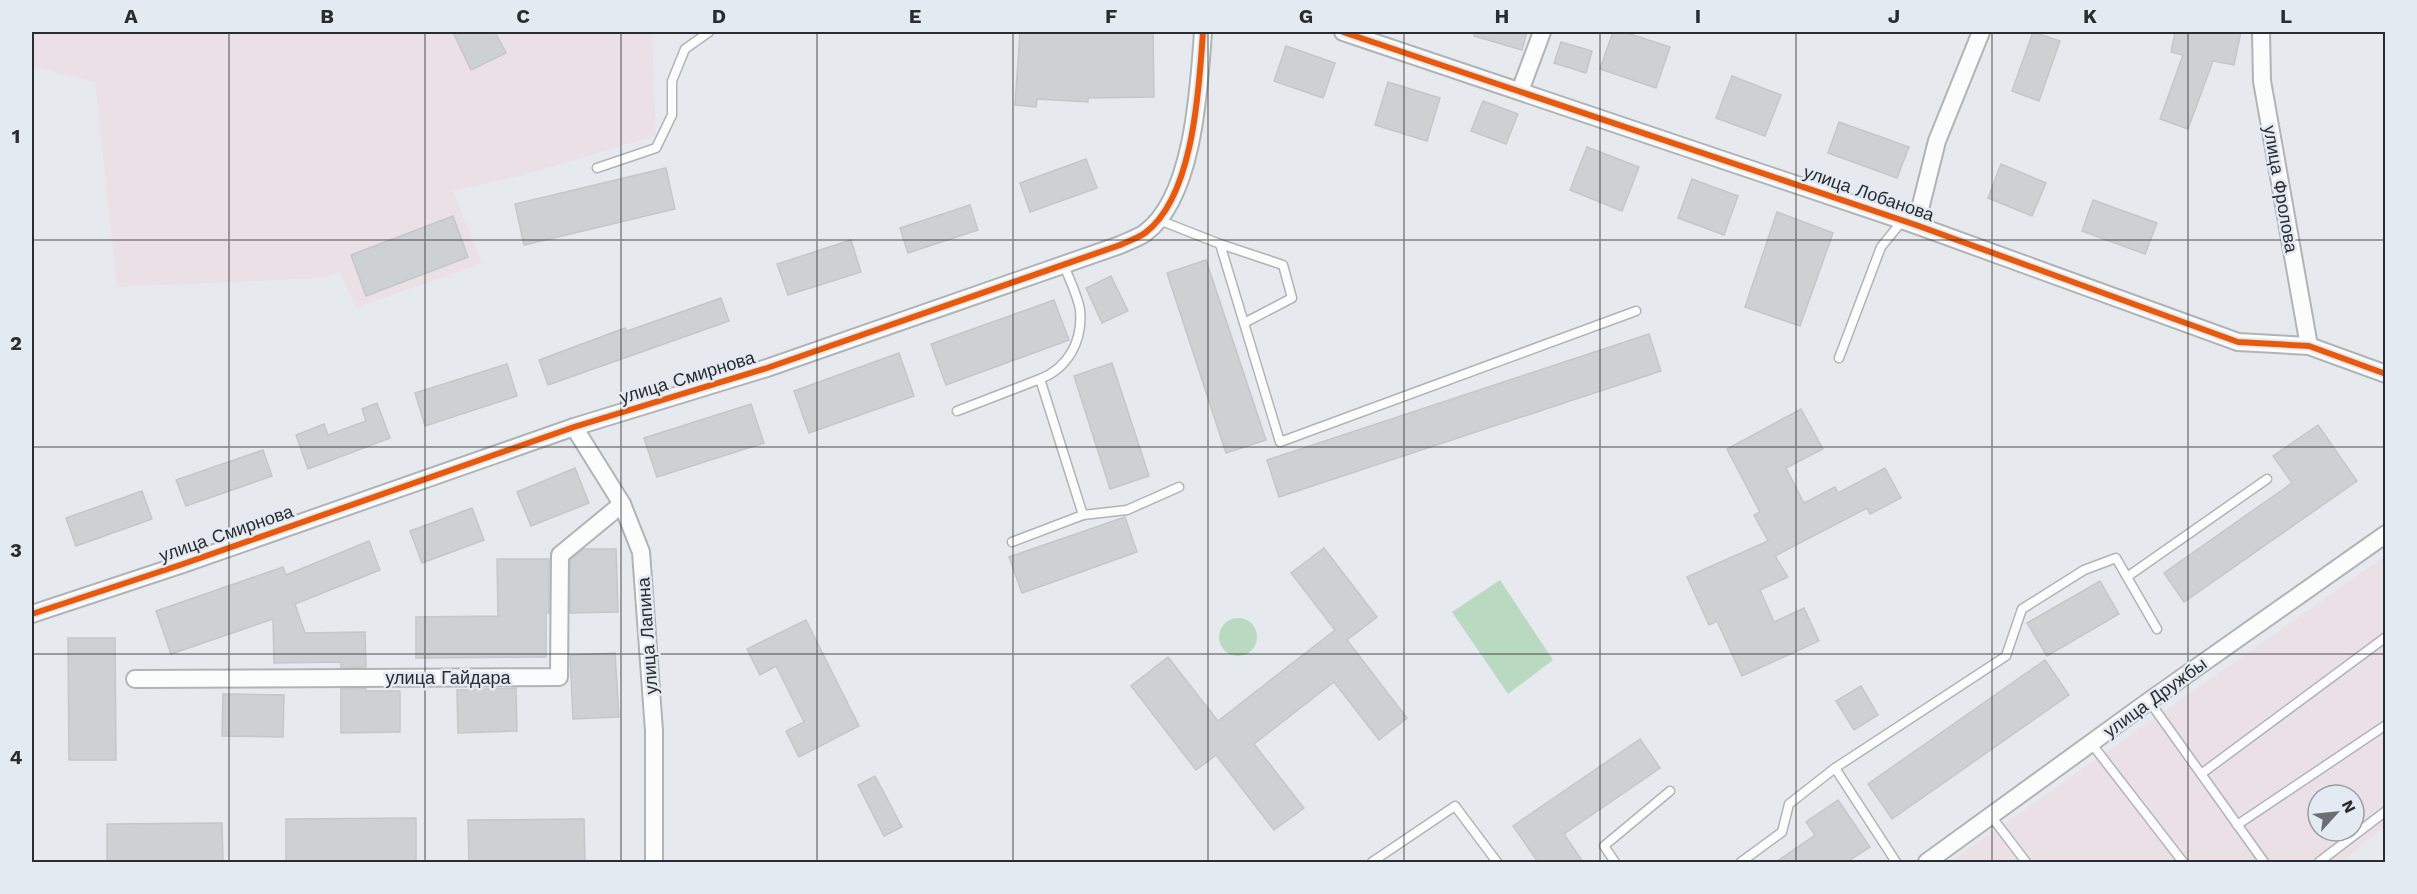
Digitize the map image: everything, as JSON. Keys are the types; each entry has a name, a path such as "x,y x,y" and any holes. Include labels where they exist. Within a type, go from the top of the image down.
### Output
{"street":[{"name":"улица Смирнова","path":"32,614 183,564 574,427 767,368 1064,265 1146,233 1166,211 1182,175 1199,102 1203,32"},
{"name":"улица Лобанова","path":"1343,32 1909,223 2238,342 2309,345 2385,374"},
{"path":"1520,91 1542,32"},
{"path":"1909,223 1937,141 1981,32"},
{"name":"улица Фролова","path":"2260,32 2262,81 2309,345"},
{"name":"улица Лапина","path":"574,427 622,504 641,552 654,731 654,862"},
{"name":"улица Гайдара","path":"135,679 559,677 560,555 622,504"},
{"name":"улица Дружбы","path":"1935,860 2091,743 2385,534"}],"lane":[{"path":"597,168 656,148 672,115 672,81 685,49 709,32"},
{"path":"1158,219 1220,244 1283,265 1292,298 1244,324"},
{"path":"1839,358 1881,247 1909,223"},
{"path":"1220,244 1280,442 1636,311"},
{"path":"957,411 1053,373 1076,347 1080,310 1064,265"},
{"path":"1040,378 1083,515"},
{"path":"2127,577 2267,479"},
{"path":"1012,542 1083,515 1126,510 1179,487"},
{"path":"1741,862 1782,832 1789,804 1835,768 2006,656 2022,609 2084,570 2116,558 2157,629"},
{"path":"2201,774 2385,637"},
{"path":"2149,701 2264,862"},
{"path":"2237,825 2385,725"},
{"path":"2091,743 2183,862"},
{"path":"1835,768 1896,862"},
{"path":"1614,862 1604,846 1670,791"},
{"path":"1372,862 1455,806 1497,862"},
{"path":"2319,862 2385,812"},
{"path":"1991,816 2026,862"}],"shaded area":[{"path":"32,32 652,32 656,136 523,175 453,191 482,263 356,308 340,272 326,278 117,287 95,82 32,67"},
{"path":"2385,556 2385,826 2366,842 2366,783 2306,783 2306,843 2365,843 2342,862 1950,862"}],"green space":[{"path":"1500,580 1553,660 1508,694 1452,612"},
{"path":"1238,618 1251,624 1257,637 1251,650 1238,656 1225,650 1219,637 1225,624"}],"building":[{"path":"453,32 495,32 506,53 471,70"},
{"path":"1020,32 1153,32 1154,97 1088,98 1088,102 1037,99 1036,107 1015,105"},
{"path":"1475,32 1527,32 1522,50 1474,36"},
{"path":"1613,32 1624,32 1670,47 1656,88 1600,69"},
{"path":"2033,32 2060,41 2039,101 2012,91"},
{"path":"2175,32 2241,32 2234,65 2213,61 2188,129 2160,119 2183,55 2171,52"},
{"path":"1561,42 1592,51 1586,73 1554,63"},
{"path":"1286,46 1335,63 1323,98 1274,81"},
{"path":"1732,76 1781,95 1765,136 1716,118"},
{"path":"1388,82 1440,98 1427,141 1375,125"},
{"path":"1483,101 1518,114 1506,144 1471,131"},
{"path":"1839,122 1909,147 1897,178 1828,153"},
{"path":"1587,147 1639,167 1622,211 1570,190"},
{"path":"1086,159 1097,188 1030,212 1020,183"},
{"path":"2001,164 2046,183 2032,216 1988,198"},
{"path":"666,168 675,209 524,245 515,204"},
{"path":"1692,179 1738,196 1724,235 1678,218"},
{"path":"2093,200 2157,223 2145,254 2082,231"},
{"path":"970,205 978,230 908,253 900,228"},
{"path":"1777,212 1833,233 1800,326 1745,307"},
{"path":"453,216 468,257 366,296 351,255"},
{"path":"851,240 861,272 788,295 777,264"},
{"path":"1206,260 1266,440 1226,453 1167,273"},
{"path":"1111,276 1128,311 1102,323 1086,288"},
{"path":"721,298 729,321 548,385 539,360 625,328 627,331"},
{"path":"1054,300 1069,340 946,385 931,344"},
{"path":"1649,334 1661,371 1279,497 1267,460"},
{"path":"899,353 914,396 809,433 794,391"},
{"path":"1112,363 1149,476 1110,489 1074,376"},
{"path":"507,364 517,396 425,426 415,393"},
{"path":"377,403 390,438 308,469 296,435 324,424 328,435 366,421 362,409"},
{"path":"751,404 764,443 657,477 644,438"},
{"path":"1801,409 1823,449 1786,468 1804,503 1835,487 1838,493 1885,468 1901,498 1870,514 1867,508 1775,556 1788,577 1760,590 1774,622 1804,608 1819,641 1742,676 1717,621 1709,625 1687,577 1768,541 1754,515 1760,512 1727,449"},
{"path":"2318,425 2357,481 2184,602 2164,573 2292,483 2273,456"},
{"path":"263,450 272,476 186,506 176,480"},
{"path":"575,468 589,503 531,526 517,492"},
{"path":"142,491 152,519 76,546 66,518"},
{"path":"472,508 484,540 422,563 410,531"},
{"path":"1125,517 1137,552 1022,593 1009,557"},
{"path":"369,541 380,570 295,604 305,633 365,632 366,667 341,668 341,662 274,663 273,619 171,654 156,611 283,567 286,575"},
{"path":"1324,548 1377,617 1347,640 1407,718 1379,740 1334,682 1254,744 1304,808 1274,830 1216,755 1196,770 1131,686 1168,657 1218,721 1335,630 1291,573"},
{"path":"583,549 616,549 618,612 570,613 570,560"},
{"path":"497,559 549,559 546,657 416,658 416,617 498,616"},
{"path":"2100,581 2119,614 2047,656 2027,623"},
{"path":"806,620 859,726 799,757 786,731 804,722 776,666 760,675 747,649"},
{"path":"68,638 115,638 116,760 69,760"},
{"path":"615,653 619,717 573,719 570,655"},
{"path":"2045,660 2069,695 1892,819 1868,784"},
{"path":"1861,686 1878,715 1854,730 1836,701"},
{"path":"366,688 366,691 400,691 400,732 341,733 341,689"},
{"path":"516,688 517,731 458,733 457,690"},
{"path":"223,694 284,695 283,737 222,736"},
{"path":"1640,739 1660,768 1564,834 1583,862 1538,862 1513,826"},
{"path":"875,776 902,827 884,836 858,785"},
{"path":"1838,800 1870,847 1847,862 1776,862 1815,835 1806,822"},
{"path":"416,818 416,862 286,862 286,819"},
{"path":"584,819 585,862 469,862 468,820"},
{"path":"222,823 223,862 107,862 107,824"}],"cycle path":[{"path":"32,614 183,564 574,427 767,368 1120,245 1139,236 1145,233 1161,216 1174,194 1184,168 1196,110 1203,32"},
{"path":"1343,32 1916,225 2238,342 2309,346 2386,374"}]}
